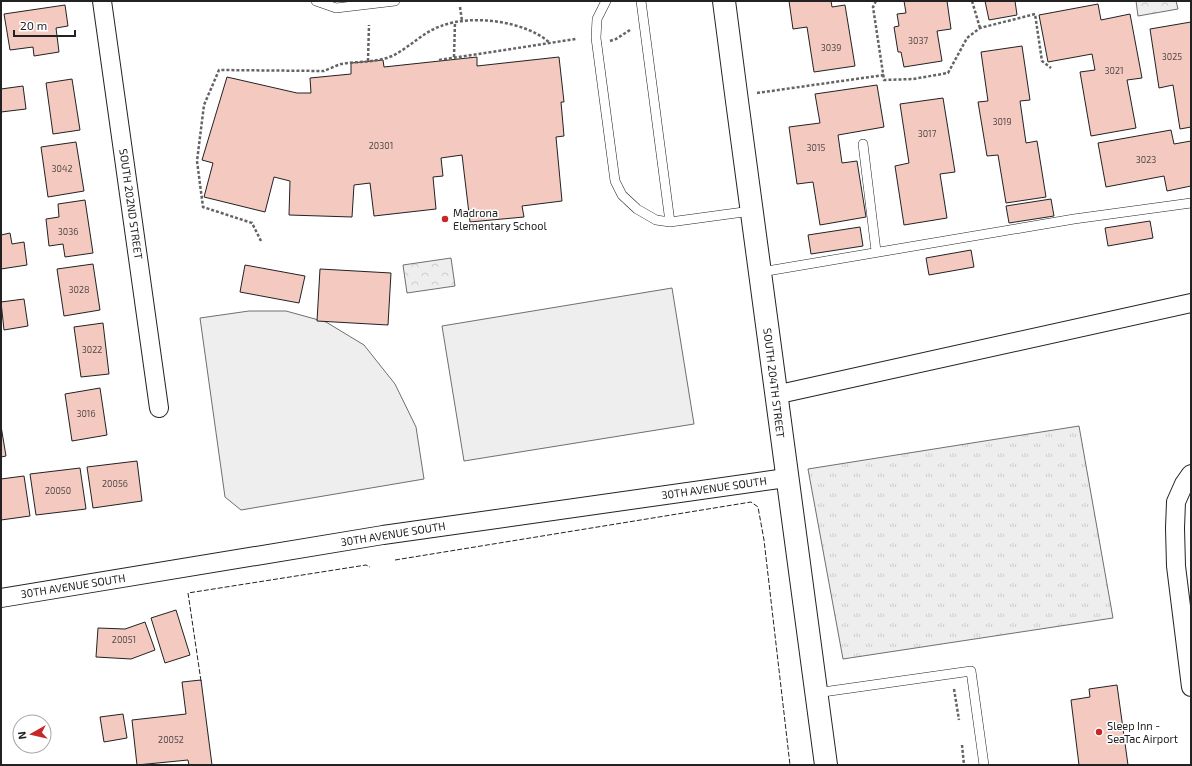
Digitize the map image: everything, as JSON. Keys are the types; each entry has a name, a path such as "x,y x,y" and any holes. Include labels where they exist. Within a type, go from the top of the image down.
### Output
{"street":[{"name":"SOUTH 202ND STREET","path":"102,1 159,408"},
{"name":"SOUTH 204TH STREET","path":"724,1 751,211 761,272 786,478 826,765"},
{"path":"775,395 1191,303"},
{"path":"1191,474 1184,484 1176,502 1175,528 1176,566 1191,687"},
{"name":"30TH AVENUE SOUTH","path":"1,598 383,535 786,478"}],"lane":[{"path":"316,1 336,8 395,1"},
{"path":"606,1 597,19 596,38 615,181 622,195 637,209 656,220 670,222 751,211"},
{"path":"641,1 670,222"},
{"path":"863,144 876,251"},
{"path":"761,272 876,251 1074,219 1191,203"},
{"path":"816,693 971,671 984,765"}],"path":[{"path":"876,1 873,7 884,80 912,79 948,73 967,38 980,28 1035,14 1042,62 1051,68"},
{"path":"972,1 980,28"},
{"path":"460,7 462,20"},
{"path":"261,241 252,223 204,207 197,161 204,105 219,70 324,71 340,65 391,56 440,26 462,20 494,20 541,35 550,43"},
{"path":"454,57 455,22"},
{"path":"368,61 369,25"},
{"path":"609,41 616,39 633,28"},
{"path":"439,60 576,39"},
{"path":"751,94 884,75"},
{"path":"954,689 958,720"},
{"path":"962,745 964,765"}],"green space":[{"path":"1136,1 1176,1 1178,9 1138,16"},
{"path":"451,258 455,286 407,293 403,265"},
{"path":"672,288 694,424 464,461 442,326"},
{"path":"249,311 286,311 326,322 364,345 395,384 416,427 424,479 241,510 225,497 200,318"},
{"path":"1079,426 1113,618 843,659 808,469"}],"building":[{"path":"789,1 831,1 832,7 845,5 855,66 814,72 807,27 793,29"},
{"path":"904,1 947,1 951,29 937,31 942,61 904,67 901,52 898,52 894,27 899,26 897,14 906,13"},
{"path":"985,1 1015,1 1017,15 989,20"},
{"path":"1098,4 1101,20 1130,14 1142,78 1127,80 1136,128 1091,136 1080,72 1095,70 1092,54 1048,62 1039,15"},
{"path":"65,5 68,26 56,28 59,52 34,56 33,47 10,50 4,14"},
{"path":"1191,22 1191,127 1180,129 1173,85 1159,88 1150,29"},
{"path":"1022,46 1030,100 1020,101 1026,143 1037,141 1046,197 1006,203 998,155 987,156 978,102 988,101 981,52"},
{"path":"477,57 477,66 559,57 564,102 561,102 564,136 556,137 562,201 522,206 524,217 470,222 462,155 441,158 443,176 433,177 436,209 374,216 370,183 354,185 352,217 289,215 290,181 274,177 265,212 204,197 213,163 202,160 227,77 297,93 311,93 310,78 351,74 351,63 383,60 384,67"},
{"path":"72,79 80,130 53,134 46,83"},
{"path":"877,85 884,127 838,135 842,163 857,161 866,217 820,225 813,182 797,184 789,127 820,123 815,94"},
{"path":"23,86 26,109 1,112 1,89"},
{"path":"943,98 955,172 940,174 947,218 904,225 895,166 909,163 900,104"},
{"path":"1171,130 1174,144 1191,141 1191,186 1167,191 1164,176 1106,187 1098,143"},
{"path":"76,142 84,191 48,197 41,147"},
{"path":"1051,199 1054,216 1009,223 1006,206"},
{"path":"85,200 93,253 65,257 63,244 49,246 46,219 59,217 58,204"},
{"path":"1150,221 1153,238 1108,246 1105,228"},
{"path":"860,227 863,246 811,254 808,235"},
{"path":"10,233 12,244 24,242 27,265 1,269 1,235"},
{"path":"971,250 974,267 929,275 926,258"},
{"path":"93,264 100,310 64,316 57,269"},
{"path":"245,265 305,276 299,303 240,292"},
{"path":"320,269 391,273 388,325 317,321"},
{"path":"24,299 28,326 4,330 1,302"},
{"path":"103,323 109,374 81,377 74,327"},
{"path":"100,388 107,435 72,441 65,394"},
{"path":"1,426 6,456 1,457"},
{"path":"137,461 142,501 93,508 87,467"},
{"path":"80,468 86,509 36,515 30,474"},
{"path":"24,476 30,516 1,520 1,479"},
{"path":"176,610 190,655 165,663 151,618"},
{"path":"145,622 155,650 131,659 96,657 98,628 125,629"},
{"path":"201,680 212,765 189,765 188,760 137,765 132,720 186,714 182,682"},
{"name":"Sleep Inn - SeaTac Airport","path":"1117,685 1128,765 1079,765 1071,700 1090,697 1089,689"},
{"path":"123,714 127,738 104,742 100,717"}],"fence":[{"path":"395,560 751,502 758,507 764,540 790,765"},
{"path":"201,681 188,593 366,565 370,567"}],"place":[{"name":"Madrona Elementary School","path":"445,219"},
{"name":"Sleep Inn - SeaTac Airport","path":"1099,732"}]}
